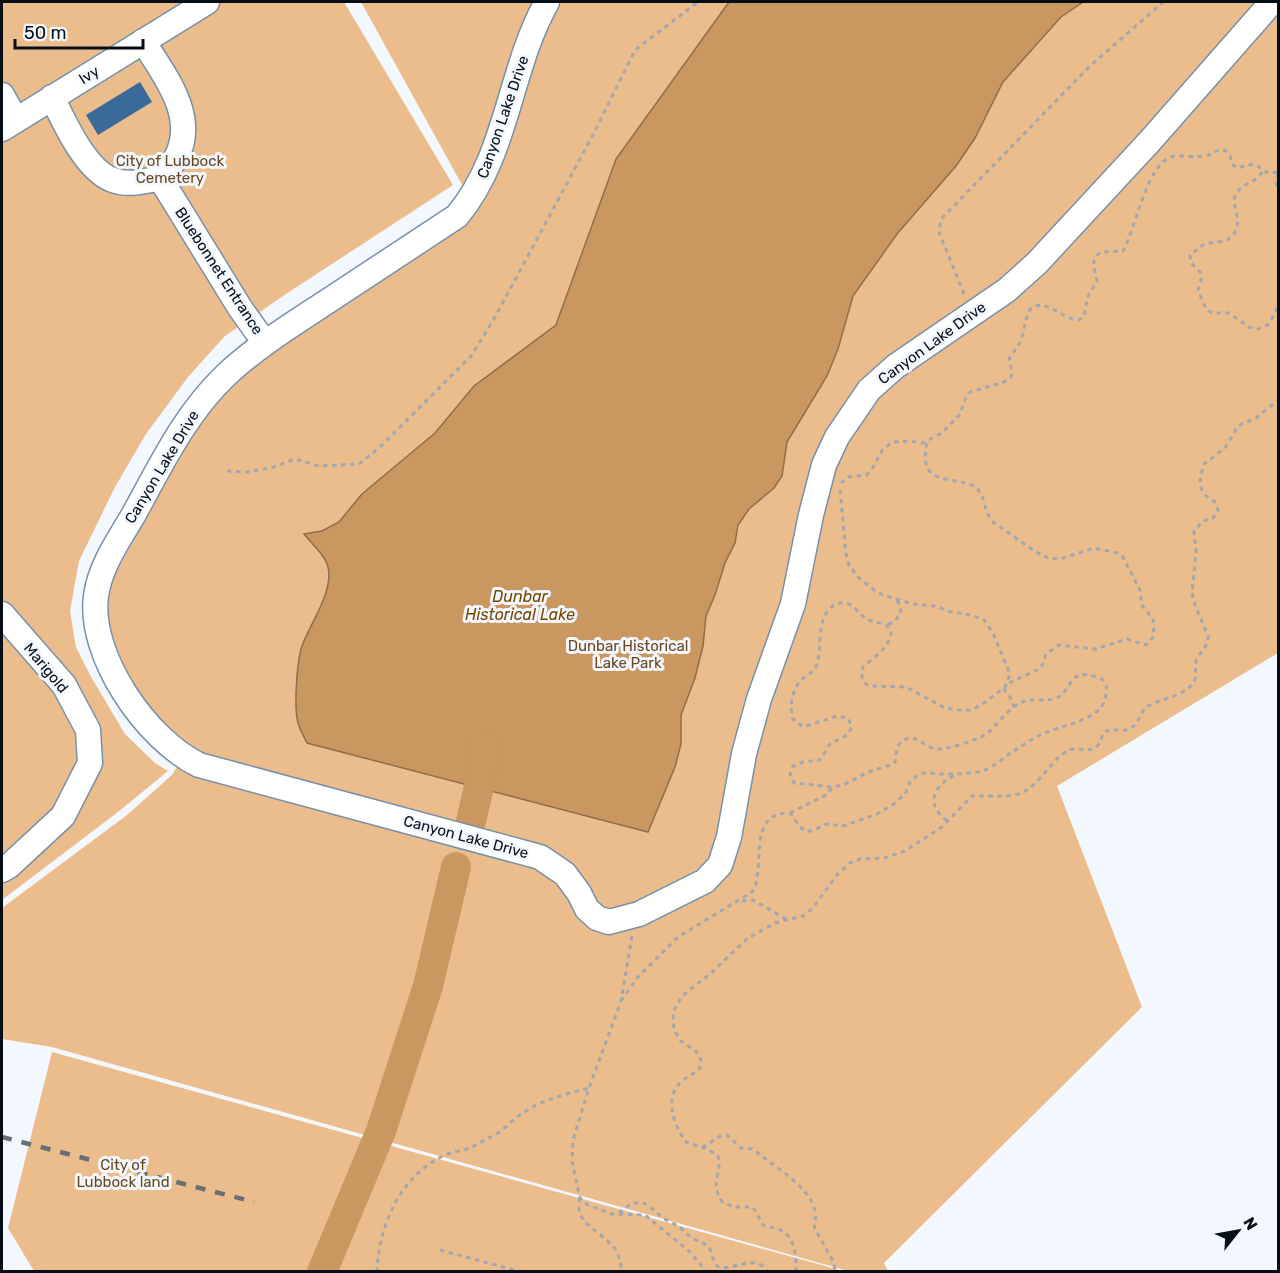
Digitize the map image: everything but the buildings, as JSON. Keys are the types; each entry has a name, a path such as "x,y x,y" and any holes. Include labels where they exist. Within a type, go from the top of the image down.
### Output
{"street":[{"name":"Ivy","path":"9,124 207,2"},
{"name":"Canyon Lake Drive","path":"547,2 519,68 495,148 478,187 467,204 457,216 265,342 203,399 181,429 105,566 96,598 100,640 114,673 143,719 187,759 200,765 540,857 565,874 587,909 597,918 609,922 639,914 705,881 720,865 729,837 744,754 759,699 793,604 811,515 824,465 837,436 869,390 896,366 1007,290 1063,237 1272,2"},
{"path":"52,97 72,137 86,157 112,180 135,183 160,178 177,157 184,134 181,108 143,41"},
{"path":"2,95 9,124"},
{"name":"Bluebonnet Entrance","path":"160,178 240,308 265,342"},
{"name":"Marigold","path":"2,614 64,686 88,730 90,763 63,816 9,867 2,870"}],"path":[{"path":"227,471 246,472 271,468 295,459 319,466 359,464 380,447 471,356 494,319 635,51 698,2"},
{"path":"971,313 939,232 941,219 1089,67 1163,2"},
{"path":"1014,707 1005,691 1009,669 993,633 984,621 972,615 951,612 935,606 913,604 894,598 874,590 858,578 849,565 846,554 840,488 842,480 849,477 866,476 879,455 893,442 927,442 942,434 956,421 970,393 1004,382 1011,376 1009,360 1021,341 1031,308 1046,306 1073,320 1079,320 1083,316 1088,296 1096,280 1094,259 1101,252 1109,250 1121,252 1125,248 1149,183 1160,165 1174,156 1207,156 1221,149 1229,153 1233,165 1237,168 1254,164 1271,174 1278,172 1276,183 1278,189"},
{"path":"1262,170 1256,180 1245,185 1235,195 1237,225 1232,236 1224,241 1211,242 1198,248 1190,255 1190,260 1201,273 1199,294 1206,309 1212,313 1229,313 1249,327 1258,329 1269,324 1278,306"},
{"path":"796,1272 795,1249 787,1236 778,1229 763,1225 753,1207 735,1207 723,1203 715,1181 720,1163 718,1156 686,1142 679,1133 673,1116 673,1096 680,1083 698,1071 702,1062 696,1051 676,1036 672,1022 673,1012 682,996 710,974 748,938 786,919 803,916 812,909 837,875 850,863 860,859 884,858 905,851 942,826 972,796 997,797 1022,792 1040,778 1066,751 1073,748 1088,750 1094,748 1104,732 1114,728 1125,730 1131,728 1147,707 1190,687 1196,678 1197,659 1208,642 1208,636 1192,593 1196,553 1194,531 1203,522 1213,518 1218,511 1215,502 1205,495 1201,488 1201,470 1208,459 1225,448 1238,426 1256,418 1278,400"},
{"path":"887,624 891,630 891,636 879,654 863,666 861,675 866,684 906,687 945,708 957,711 980,706 1017,678 1039,669 1046,654 1059,645 1095,649 1127,639 1146,645 1154,636 1153,619 1141,604 1140,592 1124,557 1117,553 1094,548 1060,559 1048,558 1036,552 993,522 987,513 982,495 976,487 939,478 932,474 927,462 927,442"},
{"path":"790,813 806,831 812,831 826,824 843,826 877,814 894,804 919,774 974,772 990,768 1041,735 1066,727 1101,709 1107,688 1100,677 1084,675 1071,680 1064,693 1058,698 1026,700 1014,707 982,736 960,745 937,749 919,739 910,739 897,747 895,762 848,783 832,787 798,785 791,779 790,770 797,764 820,760 830,744 850,732 851,724 848,718 837,716 825,718 806,726 800,726 792,715 794,692 799,682 817,665 821,627 825,618 834,606 845,603 870,621 887,624 894,622 901,613 900,604 894,598"},
{"path":"947,821 934,807 934,794 946,780 959,772"},
{"path":"621,1001 637,978 678,937 752,892 756,885 758,855 765,825 777,814 790,813 828,794 832,787"},
{"path":"737,902 753,900 786,919"},
{"path":"622,1272 617,1252 604,1237 578,1215 577,1207 580,1198 572,1160 573,1140 589,1088 621,1001 633,932 639,914"},
{"path":"378,1272 378,1252 390,1210 405,1188 427,1166 446,1154 468,1149 540,1103 589,1088"},
{"path":"700,1148 708,1146 721,1135 727,1135 741,1148 752,1149 804,1189 816,1211 813,1225 834,1263 835,1272"},
{"path":"580,1198 598,1210 618,1214 645,1215 690,1252 707,1272"},
{"path":"618,1214 631,1204 641,1202 707,1246 711,1250 714,1263 720,1268 732,1269 756,1263 765,1266 768,1272"},
{"path":"440,1250 522,1272"}],"green space":[{"name":"City of Lubbock Cemetery","path":"2,2 344,2 453,185 225,336 188,377 146,434 115,487 79,561 70,611 76,647 125,734 155,763 168,771 2,900"},
{"name":"Dunbar Historical Lake Park","path":"361,2 1278,2 1278,653 1057,786 1142,1007 884,1263 888,1271 848,1271 52,1047 2,1039 2,908 127,815 172,775 189,746 165,725 128,676 111,642 106,616 113,578 193,432 232,384 253,365 455,232 477,212"},
{"name":"City of Lubbock land","path":"52,1052 843,1271 34,1271 8,1228"}],"water":[{"name":"Dunbar Historical Lake","path":"729,2 1083,2 1061,17 1003,82 975,138 956,166 897,234 853,296 838,349 827,376 787,442 782,476 774,488 749,509 738,525 735,543 725,563 706,616 703,646 695,678 681,715 681,744 675,767 648,832 307,743 297,719 298,666 304,640 324,598 329,577 324,558 304,534 322,531 339,522 362,494 435,433 474,386 556,325 616,159"}],"waterway":[{"path":"471,821 479,787 484,748"},
{"path":"322,1272 381,1131 428,986 456,867"}],"railway":[{"path":"2,1137 254,1202"}]}
